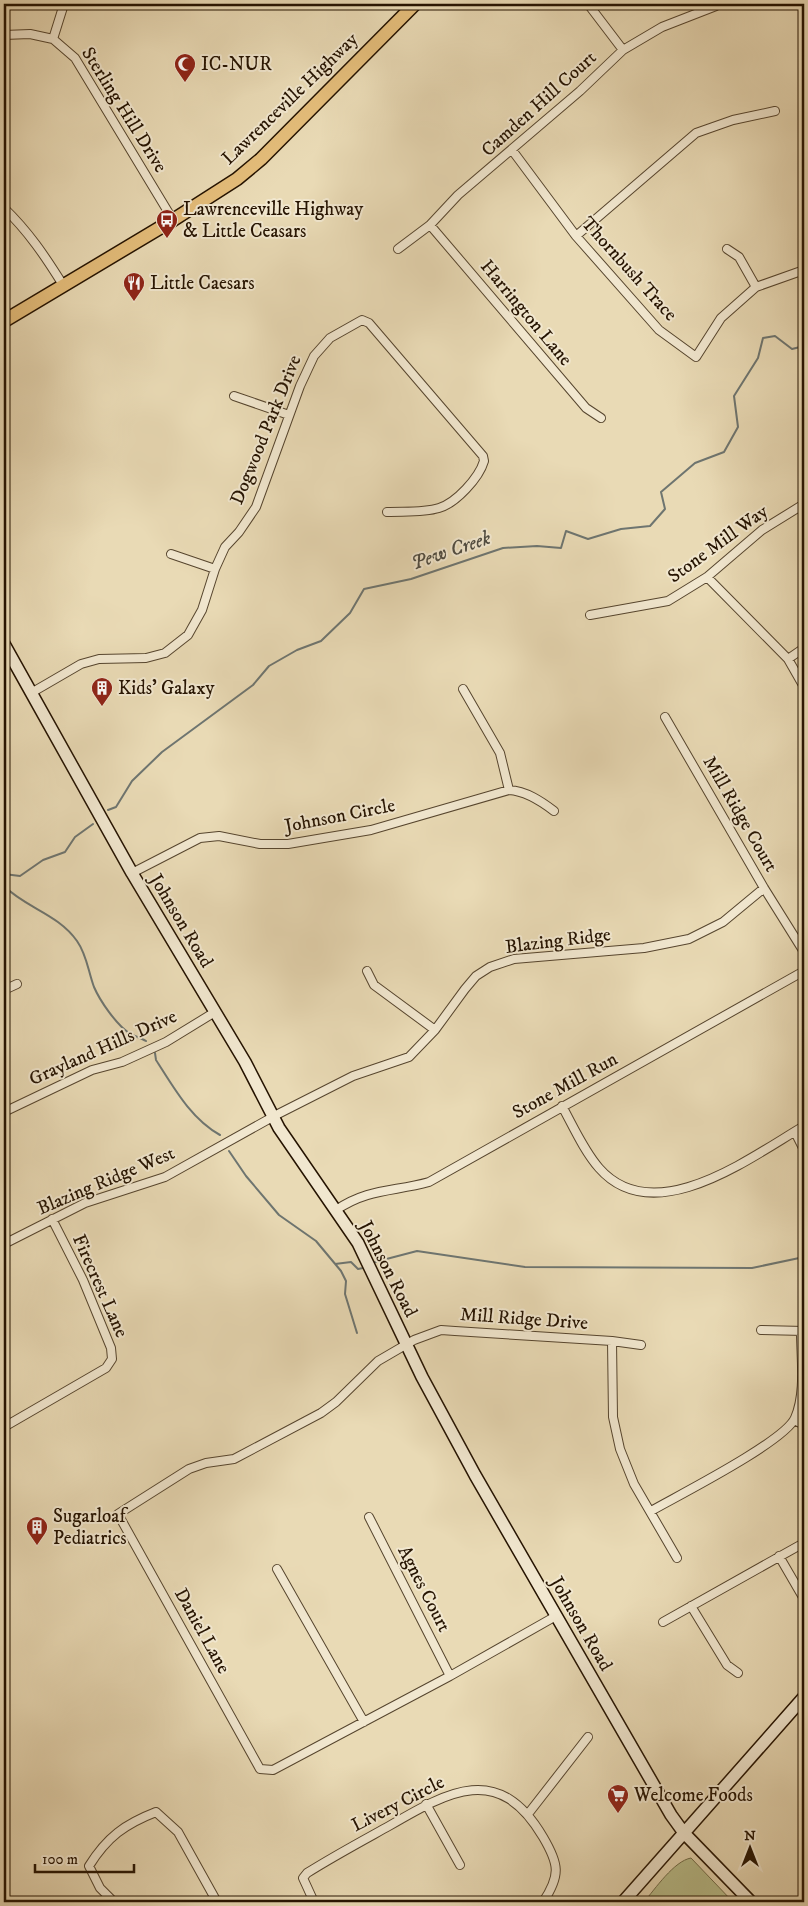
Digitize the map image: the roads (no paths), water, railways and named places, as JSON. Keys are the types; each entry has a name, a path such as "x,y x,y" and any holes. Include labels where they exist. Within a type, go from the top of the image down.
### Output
{"main road":[{"name":"Lawrenceville Highway","path":"4,321 173,220 237,179 262,159 415,4"}],"street":[{"path":"52,39 64,4"},
{"path":"588,4 623,50"},
{"name":"Camden Hill Court","path":"398,249 430,225 458,195 512,150 623,50 662,28 716,6"},
{"name":"Sterling Hill Drive","path":"4,35 30,34 52,39 75,58 173,220"},
{"path":"576,236 696,133 733,120 775,111"},
{"name":"Thornbush Trace","path":"512,150 576,236 659,330 696,357 721,318 756,287 804,270"},
{"path":"4,208 22,225 40,248 63,285"},
{"name":"Harrington Lane","path":"430,225 586,408 601,418"},
{"path":"727,249 739,257 756,287"},
{"name":"Dogwood Park Drive","path":"30,693 81,664 99,659 146,658 165,653 188,635 202,610 215,569 225,547 239,532 256,507 289,415 314,356 330,338 362,320 369,323 483,456 484,461 474,479 454,500 439,508 387,512"},
{"path":"234,396 289,415"},
{"name":"Stone Mill Way","path":"590,615 668,601 707,577 762,530 804,504"},
{"path":"171,554 215,569"},
{"path":"707,577 788,659 804,687"},
{"name":"Johnson Road","path":"4,644 132,873 245,1062 273,1116 309,1174 358,1243 407,1344 475,1475 671,1815 684,1834 751,1902"},
{"path":"788,659 804,648"},
{"path":"463,689 500,753 509,790 517,790 541,801 554,811"},
{"name":"Mill Ridge Court","path":"665,717 764,888 804,952"},
{"name":"Johnson Circle","path":"132,873 190,842 205,837 219,836 260,844 288,844 371,830 509,790"},
{"name":"Blazing Ridge","path":"273,1116 353,1076 409,1057 435,1030 465,988 476,976 490,967 514,959 644,948 689,939 723,922 764,888"},
{"path":"367,971 374,984 435,1030"},
{"name":"Stone Mill Run","path":"336,1210 363,1194 407,1188 429,1182 804,971"},
{"path":"4,990 17,984"},
{"name":"Grayland Hills Drive","path":"4,1112 92,1070 122,1062 166,1042 215,1012"},
{"path":"562,1106 598,1167 623,1186 648,1192 675,1190 697,1184 723,1173 804,1126"},
{"name":"Blazing Ridge West","path":"4,1244 85,1203 165,1177 273,1116"},
{"path":"795,1132 804,1150"},
{"name":"Firecrest Lane","path":"4,1427 106,1368 112,1359 111,1348 83,1280 52,1220"},
{"name":"Mill Ridge Drive","path":"407,1344 427,1334 441,1330 612,1341 641,1346"},
{"path":"651,1511 776,1439 794,1420 800,1400 802,1331 761,1330"},
{"path":"612,1341 614,1417 620,1449 634,1484 677,1558"},
{"name":"Daniel Lane","path":"407,1344 378,1361 336,1402 321,1413 234,1459 206,1463 189,1469 118,1514 260,1769 273,1770 450,1676 556,1616"},
{"path":"794,1420 804,1425"},
{"name":"Agnes Court","path":"369,1517 450,1676"},
{"path":"664,1622 802,1544"},
{"path":"779,1556 804,1599"},
{"path":"278,1570 364,1722"},
{"path":"691,1606 727,1665 738,1673"},
{"path":"623,1902 804,1696"},
{"path":"528,1814 588,1737"},
{"name":"Livery Circle","path":"314,1902 303,1878 307,1873 426,1804 451,1793 481,1790 494,1792 516,1803 528,1814 556,1861 555,1881 543,1902"},
{"path":"426,1804 460,1865"},
{"path":"114,1902 100,1888 90,1866 103,1845 132,1821 156,1812 178,1832 217,1902"}],"waterway":[{"name":"Pew Creek","path":"108,810 116,807 132,781 162,752 253,685 269,666 297,650 321,641 350,613 364,589 411,579 503,548 537,546 561,548 566,531 588,539 621,529 650,526 665,509 661,492 695,463 724,452 738,427 734,396 758,358 763,338 775,336 792,349 804,346"},
{"name":"Pew Creek","path":"4,874 20,876 43,860 65,852 75,837 93,824"},
{"path":"4,886 13,894 61,924 69,932 80,946 94,987 109,1012 129,1033 146,1041"},
{"path":"155,1053 156,1060 184,1102 200,1120 220,1135"},
{"path":"229,1151 246,1176 279,1215 316,1241 341,1271 346,1281 345,1294 357,1333"},
{"path":"375,1262 417,1251 525,1267 752,1268 804,1257"},
{"path":"335,1264 351,1262 358,1269 363,1268"}],"place":[{"name":"IC-NUR","path":"185,83"},
{"name":"Lawrenceville Highway & Little Ceasars","path":"167,239"},
{"name":"Little Caesars","path":"134,302"},
{"name":"Kids' Galaxy","path":"102,707"},
{"name":"Sugarloaf Pediatrics","path":"37,1546"},
{"name":"Welcome Foods","path":"618,1814"}]}
